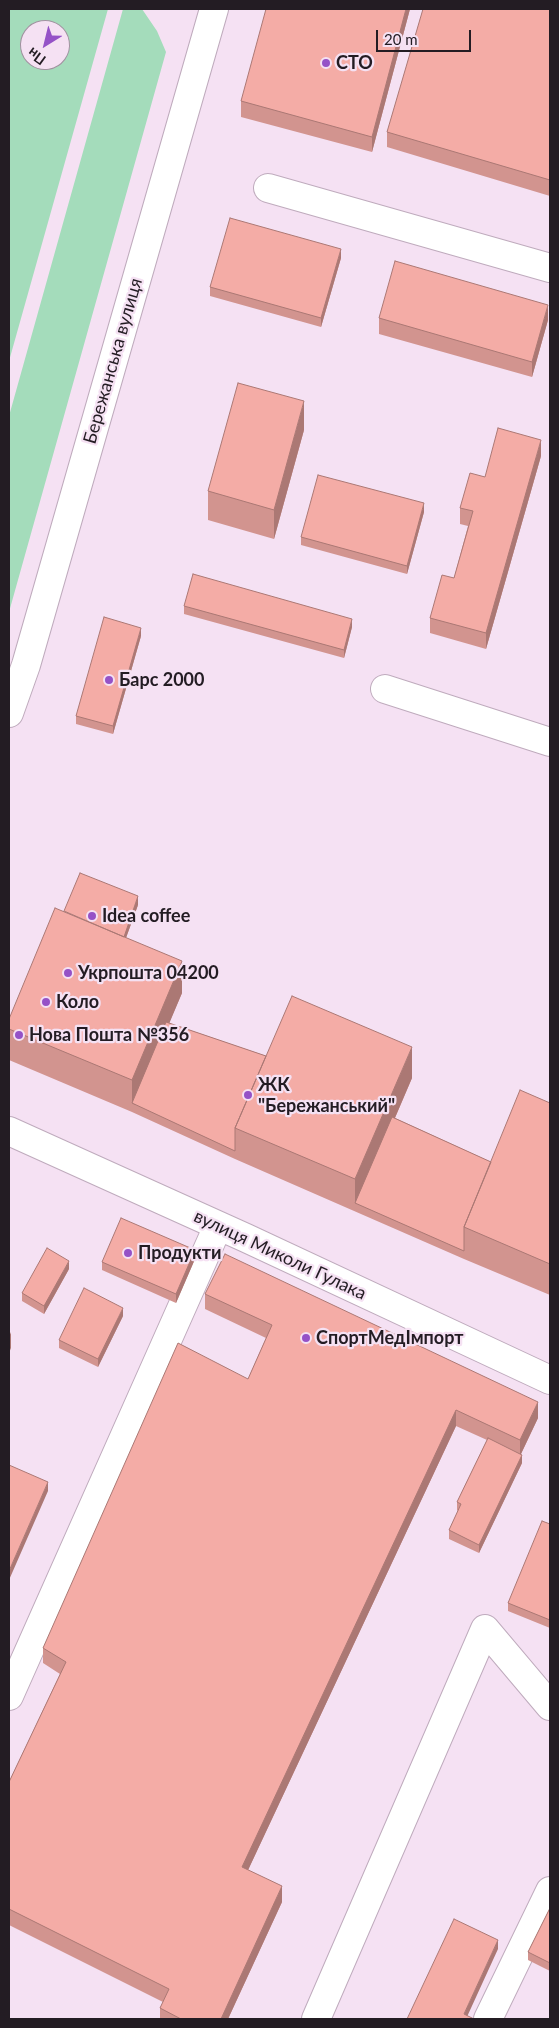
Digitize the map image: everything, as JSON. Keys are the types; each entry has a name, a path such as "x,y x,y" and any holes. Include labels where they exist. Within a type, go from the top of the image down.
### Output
{"street":[{"name":"Бережанська вулиця","path":"9,713 17,662 214,9"},
{"path":"268,188 550,268"},
{"path":"385,689 550,742"},
{"name":"вулиця Миколи Гулака","path":"9,1131 550,1380"},
{"path":"9,1696 218,1226"},
{"path":"316,2019 485,1629 550,1706"},
{"path":"497,2017 550,1891"}],"green space":[{"path":"9,9 108,9 9,361"},
{"path":"123,9 142,9 157,31 166,52 9,612 9,416"}],"building":[{"name":"СТО","path":"266,9 406,9 372,137 241,101"},
{"path":"423,9 550,9 550,180 387,132"},
{"path":"230,218 341,249 321,318 210,287"},
{"path":"395,261 548,305 532,362 379,318"},
{"path":"238,383 304,401 274,510 208,491"},
{"path":"498,428 541,440 486,633 430,618 442,575 454,578 473,511 460,508 470,473 485,477"},
{"path":"318,475 424,503 407,566 301,537"},
{"path":"193,574 352,619 344,650 184,606"},
{"name":"Барс 2000","path":"104,617 141,628 113,726 76,716"},
{"path":"80,873 138,896 124,937 64,911"},
{"path":"55,908 182,961 132,1080 9,1029 9,1019"},
{"path":"292,996 412,1047 355,1179 235,1128"},
{"path":"166,1022 266,1056 235,1128 235,1151 132,1103"},
{"path":"520,1090 550,1103 550,1264 464,1227"},
{"path":"392,1117 491,1162 464,1227 464,1251 355,1203"},
{"path":"121,1218 195,1250 176,1294 102,1262"},
{"path":"47,1248 69,1261 44,1306 22,1293"},
{"path":"225,1254 538,1402 520,1440 456,1410 242,1867 282,1886 221,2019 181,2019 160,2008 169,1989 9,1909 9,1782 66,1662 43,1648 178,1343 248,1379 272,1325 205,1294"},
{"path":"84,1288 123,1308 98,1359 59,1340"},
{"path":"488,1438 522,1455 479,1545 449,1530 461,1504 457,1502"},
{"path":"9,1465 48,1482 9,1571"},
{"path":"542,1521 550,1524 550,1620 508,1603"},
{"path":"550,1908 550,1963 528,1952"},
{"path":"454,1919 498,1940 464,2014 474,2019 407,2019"}],"place":[{"name":"СТО","path":"326,63"},
{"name":"Барс 2000","path":"109,680"},
{"name":"Idea coffee","path":"92,916"},
{"name":"Укрпошта 04200","path":"68,973"},
{"name":"Коло","path":"46,1002"},
{"name":"Нова Пошта №356","path":"19,1035"},
{"name":"ЖК \"Бережанський\"","path":"248,1095"},
{"name":"Продукти","path":"128,1253"},
{"name":"СпортМедІмпорт","path":"306,1338"}]}
